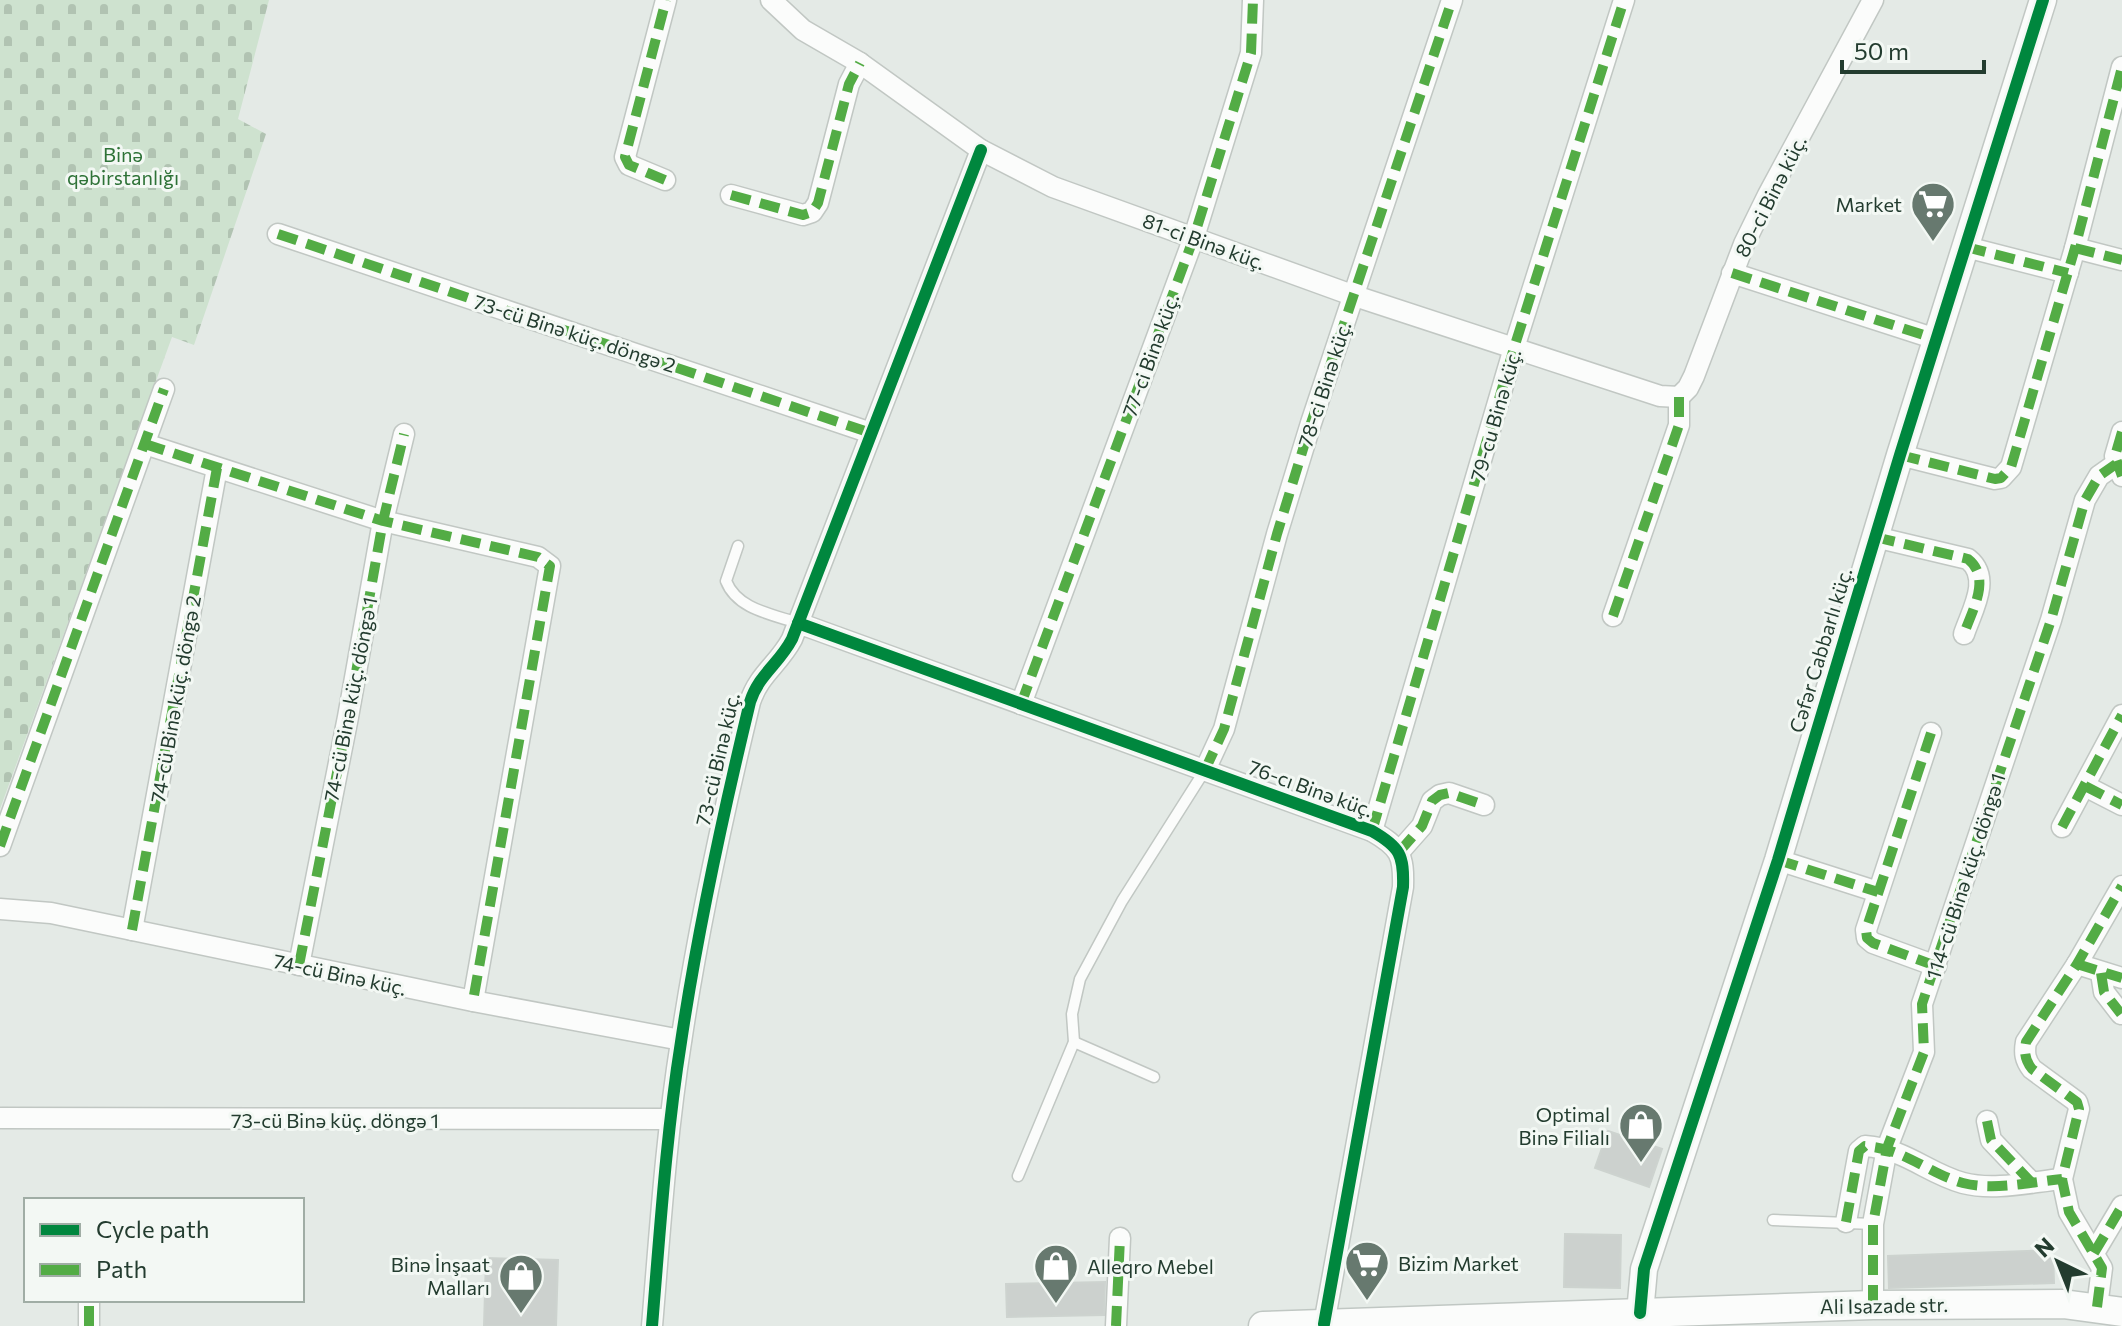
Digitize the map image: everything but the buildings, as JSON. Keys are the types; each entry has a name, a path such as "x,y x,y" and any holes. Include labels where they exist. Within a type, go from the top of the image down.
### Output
{"main road":[{"name":"Ali Isazade str.","path":"1263,1326 1640,1320 1873,1305 2021,1303 2109,1310"}],"street":[{"path":"665,180 629,165 625,157 666,0"},
{"name":"81-ci Binə küç.","path":"771,0 803,30 860,63 981,150 1053,187 1352,295 1660,396 1679,397"},
{"name":"77-ci Binə küç.","path":"1021,704 1194,237 1251,53 1253,0"},
{"name":"78-ci Binə küç.","path":"1205,770 1224,729 1277,534 1352,295 1452,0"},
{"name":"79-cu Binə küç.","path":"1372,831 1514,348 1624,0"},
{"name":"80-ci Binə küç.","path":"1679,397 1694,376 1732,273 1768,195 1873,0"},
{"name":"Cəfər Cabbarlı küç.","path":"1640,1320 1644,1269 1778,860 1900,455 2043,0"},
{"path":"731,195 803,215 812,212 818,203 849,84 860,63"},
{"path":"1900,455 1995,479 2007,474 2068,273 2122,67"},
{"name":"73-cü Binə küç.","path":"652,1326 670,1119 681,1040 709,889 750,702 758,680 786,651 798,623 981,150"},
{"name":"73-cü Binə küç. döngə 2","path":"278,234 871,433"},
{"path":"1966,247 2068,273"},
{"path":"2075,248 2122,260"},
{"path":"1732,273 1936,339"},
{"path":"0,846 164,389"},
{"path":"1613,616 1679,425 1679,397"},
{"path":"2119,470 2115,456 2122,432"},
{"name":"74-cü Binə küç. döngə 1","path":"299,965 383,521 404,434"},
{"path":"145,444 383,521 538,557 550,566 473,1001"},
{"name":"74-cü Binə küç. döngə 2","path":"132,930 217,468"},
{"name":"114-cü Binə küç. döngə 1","path":"1873,1305 1873,1224 1887,1148 1924,1052 1922,1004 2051,620 2085,500 2099,476 2119,470"},
{"path":"1875,537 1968,559 1977,566 1981,581 1964,634"},
{"name":"76-cı Binə küç.","path":"798,623 1372,831 1399,852"},
{"path":"2062,827 2122,715"},
{"path":"1931,733 1866,930 1867,938 1873,943 1936,966"},
{"path":"2085,786 2122,805"},
{"path":"1324,1324 1403,887 1404,864 1399,852 1422,826 1432,801 1440,795 1449,793 1484,805"},
{"path":"1778,860 1878,892"},
{"path":"2109,1310 2102,1268 2069,1212 2062,1179 2079,1109 2077,1102 2032,1069 2024,1051 2026,1042 2077,964 2122,886"},
{"name":"74-cü Binə küç.","path":"0,909 51,913 473,1001 681,1040"},
{"path":"2077,964 2122,978"},
{"path":"2101,973 2104,992 2121,1014"},
{"name":"73-cü Binə küç. döngə 1","path":"0,1118 670,1119"},
{"path":"1987,1121 1991,1140 2031,1182"},
{"path":"1846,1222 1859,1151 1865,1146 1887,1148 1963,1183 1993,1186 2062,1179"},
{"path":"2094,1253 2122,1206"},
{"path":"1116,1326 1120,1238"},
{"path":"89,1302 89,1326"}],"lane":[{"path":"738,546 726,581 731,594 745,605 798,623"},
{"path":"1018,1176 1074,1042 1072,1014 1080,979 1122,901 1205,770"},
{"path":"1074,1042 1154,1077"},
{"path":"1773,1220 1873,1224"}],"green space":[{"name":"Binə qəbirstanlığı","path":"0,0 269,0 238,119 266,134 194,345 172,337 0,809"}],"marked path":[{"path":"665,180 629,165 625,157 666,0"},
{"path":"1021,704 1194,237 1251,53 1253,0"},
{"path":"1205,770 1224,729 1311,423 1452,0"},
{"path":"1372,831 1514,348 1624,0"},
{"path":"731,195 803,215 812,212 818,203 849,84 860,63"},
{"path":"1900,455 1995,479 2001,478 2011,467 2075,248 2122,67"},
{"path":"278,234 871,433"},
{"path":"1966,247 2068,273"},
{"path":"2075,248 2122,260"},
{"path":"1732,273 1936,339"},
{"path":"0,846 164,389"},
{"path":"1613,616 1679,425 1679,397"},
{"path":"2122,432 2115,456 2122,476"},
{"path":"299,965 383,521 404,434"},
{"path":"145,444 383,521 538,557 550,566 473,1001"},
{"path":"1873,1305 1873,1224 1887,1148 1924,1052 1922,1004 2051,620 2085,500 2099,476 2116,464"},
{"path":"132,930 217,468"},
{"path":"1875,537 1968,559 1979,575 1979,585 1964,634"},
{"path":"2062,827 2122,715"},
{"path":"1931,733 1866,930 1867,938 1873,943 1936,966"},
{"path":"2085,786 2122,805"},
{"path":"1399,852 1422,826 1432,801 1440,795 1449,793 1484,805"},
{"path":"1778,860 1878,892"},
{"path":"2097,1307 2102,1268 2069,1212 2062,1179 2079,1109 2077,1102 2032,1069 2025,1050 2026,1042 2077,964 2122,886"},
{"path":"2077,964 2122,978"},
{"path":"2101,973 2104,992 2121,1014"},
{"path":"1987,1121 1991,1140 2031,1182"},
{"path":"1846,1222 1859,1151 1865,1146 1905,1156 1963,1183 2000,1186 2062,1179"},
{"path":"2094,1253 2122,1206"},
{"path":"1116,1326 1120,1238"},
{"path":"89,1302 89,1326"}],"cycle path":[{"path":"1640,1313 1644,1269 1778,860 1900,455 2043,0"},
{"path":"652,1326 667,1148 681,1042 712,871 750,702 759,684 792,639 981,150"},
{"path":"798,623 1372,831 1394,847 1403,867 1403,887 1324,1324"}],"place":[{"name":"Market","path":"1933,243"},
{"name":"Optimal Binə Filialı","path":"1641,1164"},
{"name":"Bizim Market","path":"1367,1302"},
{"name":"Alleqro Mebel","path":"1056,1305"},
{"name":"Binə İnşaat Malları","path":"521,1315"}]}
